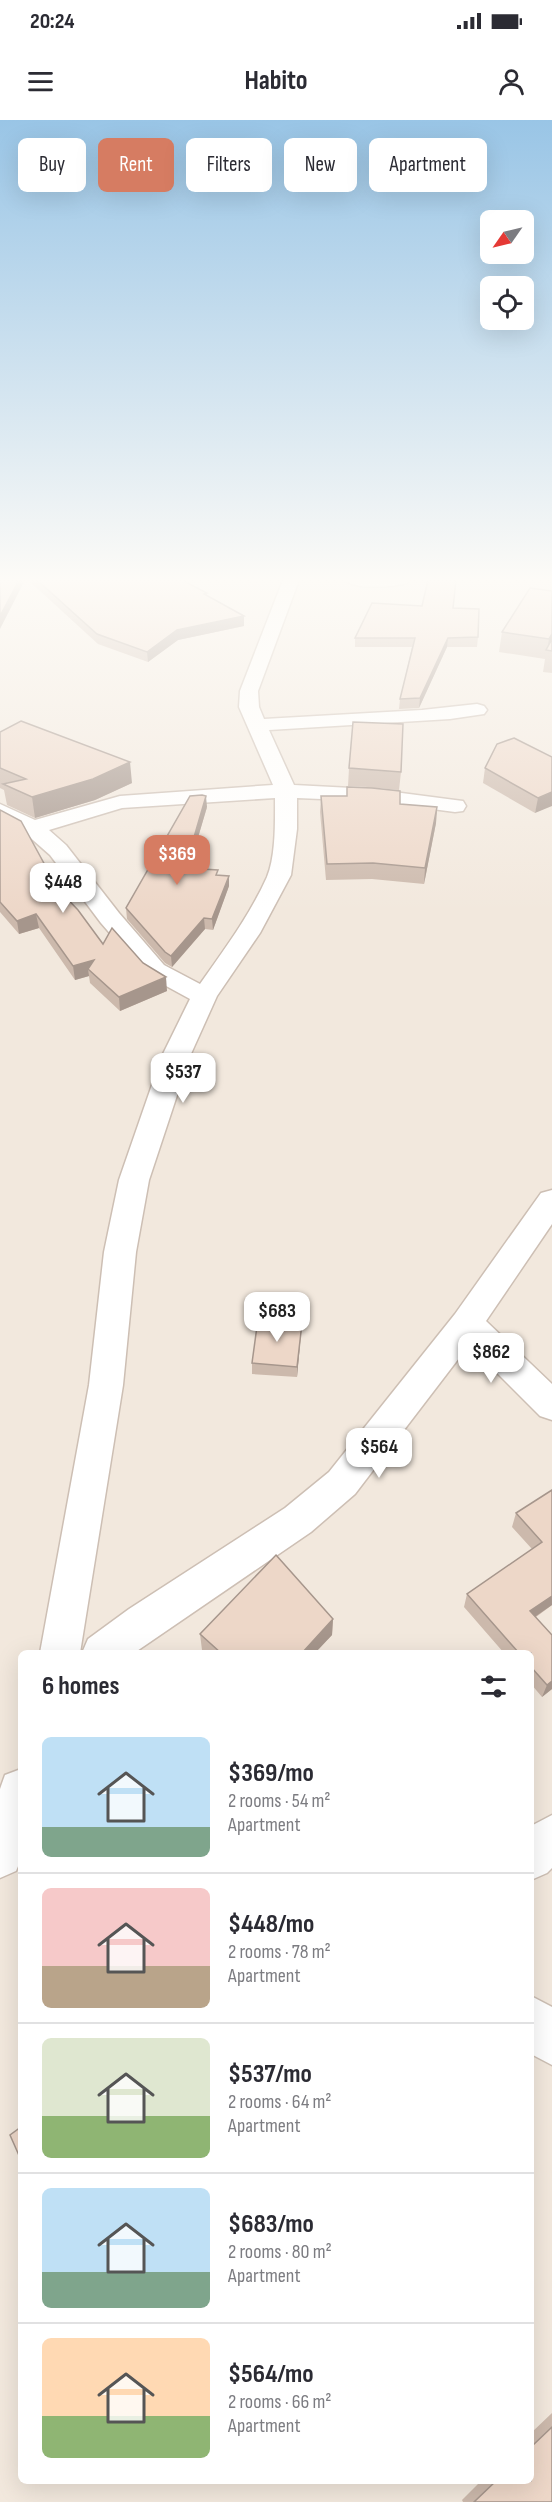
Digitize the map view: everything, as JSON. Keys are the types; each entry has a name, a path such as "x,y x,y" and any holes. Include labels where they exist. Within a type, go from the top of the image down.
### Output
{"street":[{"path":"61,1650 106,1385 120,1252 134,1180 176,1056 204,996 248,933 279,874 286,829 286,791 249,707 249,691"},
{"path":"257,725 389,719 477,710"},
{"path":"33,828 120,802 286,791 371,795 456,806"},
{"path":"0,810 33,828 58,850 110,918 155,970 204,996"},
{"path":"106,1650 143,1622 298,1520 342,1483 467,1323 552,1201"},
{"path":"467,1323 552,1406"},
{"path":"0,1856 18,1800"},
{"path":"534,1854 552,1838"},
{"path":"534,2024 552,2040"}],"shaded area":[{"path":"0,691 552,691 552,2502 0,2502"}],"building":[{"path":"402,691 423,691 420,698 400,699"},
{"path":"21,721 130,762 93,779 32,797 3,784 26,779 0,768 0,732"},
{"path":"353,722 403,724 401,772 349,768"},
{"path":"514,738 552,757 552,792 538,798 485,768 497,744"},
{"path":"347,787 400,791 400,804 437,807 425,868 373,863 327,864 321,796 347,796"},
{"path":"190,796 206,796 185,868 218,870 216,875 229,876 212,919 204,918 171,956 126,908"},
{"path":"0,810 21,821 58,889 78,910 103,944 112,928 143,963 166,977 119,997 88,969 94,960 73,966 36,914 17,921 0,902"},
{"path":"258,1319 302,1323 297,1367 252,1363"},
{"path":"552,1490 552,1596 530,1611 552,1635 552,1681 547,1685 534,1670 534,1650 516,1650 467,1594 542,1542 516,1513"},
{"path":"276,1555 333,1619 305,1650 218,1650 200,1634"},
{"path":"18,2129 18,2153 10,2135"},
{"path":"552,2427 552,2502 474,2502 493,2484 534,2484 534,2444"}]}
